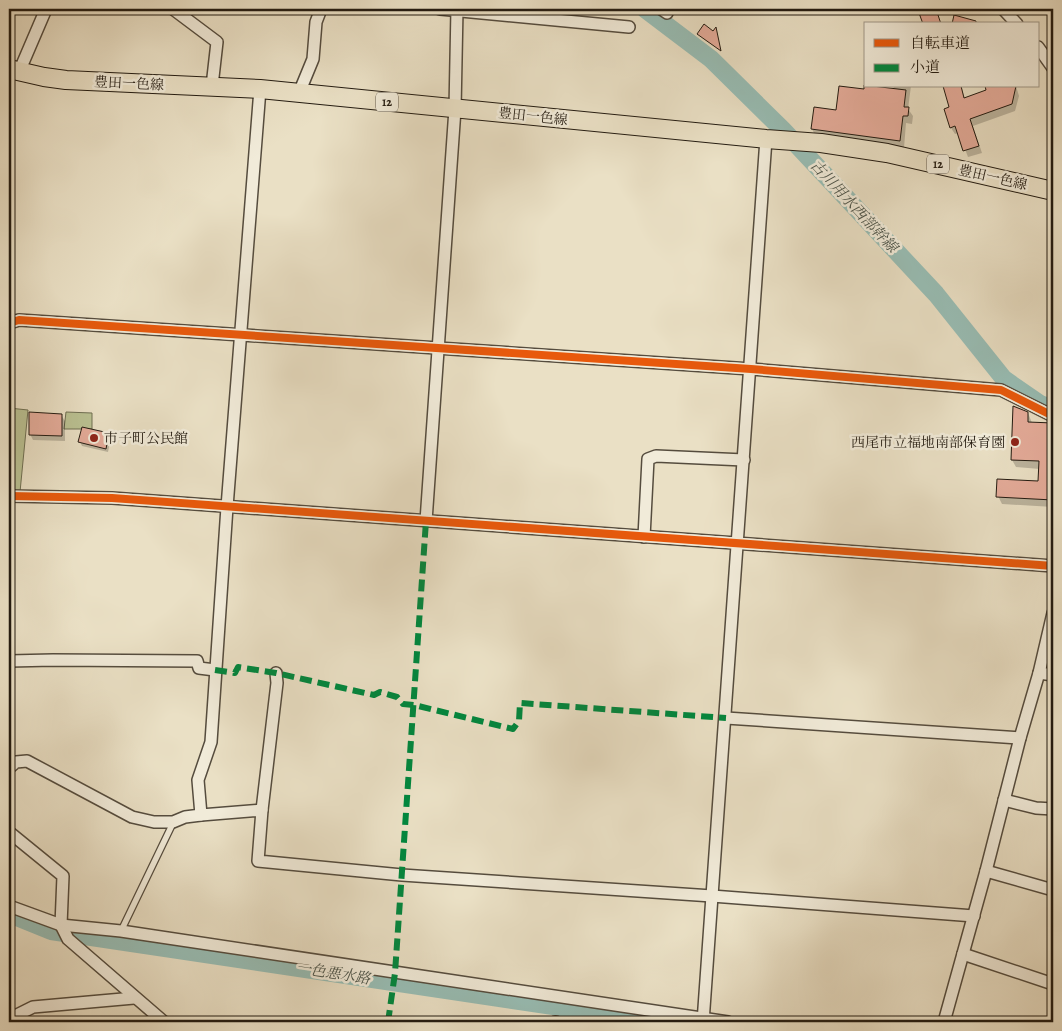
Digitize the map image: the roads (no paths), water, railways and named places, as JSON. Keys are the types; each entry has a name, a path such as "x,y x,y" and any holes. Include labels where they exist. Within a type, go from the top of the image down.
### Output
{"main road":[{"name":"豊田一色線","path":"14,71 66,80 260,89 821,143 886,153 1053,191"}],"street":[{"path":"14,71 46,9"},
{"path":"173,9 217,42 212,86"},
{"path":"298,93 313,58 316,22 321,9"},
{"path":"440,9 629,27"},
{"path":"1003,9 1015,22"},
{"path":"426,521 455,109 457,10"},
{"path":"1040,49 1052,61"},
{"path":"200,815 198,780 211,742 226,507 260,89"},
{"path":"704,1020 766,139"},
{"path":"9,323 19,320 240,334 751,369 1002,390 1053,416"},
{"path":"644,537 648,459 656,456 744,460"},
{"path":"9,496 112,498 1053,566"},
{"path":"944,1022 1039,674 1053,613"},
{"path":"9,662 53,660 197,661 198,668 215,670"},
{"path":"276,673 277,683 258,861 402,875 974,916"},
{"path":"1039,674 1053,675"},
{"path":"726,718 1020,738"},
{"path":"9,768 16,762 27,761 132,817 154,822 173,822 185,817 262,810"},
{"path":"1004,800 1036,808 1053,809"},
{"path":"9,832 63,876 61,925 68,940 164,1022"},
{"path":"986,871 1053,890"},
{"path":"9,906 61,925 121,931 704,1020 728,1022"},
{"path":"963,954 1053,984"},
{"path":"9,1019 33,1007 134,998"}],"lane":[{"path":"121,931 173,822"}],"waterway":[{"name":"古川用水西部幹線","path":"645,9 711,59 783,130 936,294 1004,379 1040,404 1053,409"},
{"name":"一色悪水路","path":"9,914 51,931 660,1022"}],"place":[{"name":"市子町公民館","path":"94,438"},
{"name":"西尾市立福地南部保育園","path":"1015,442"}]}
